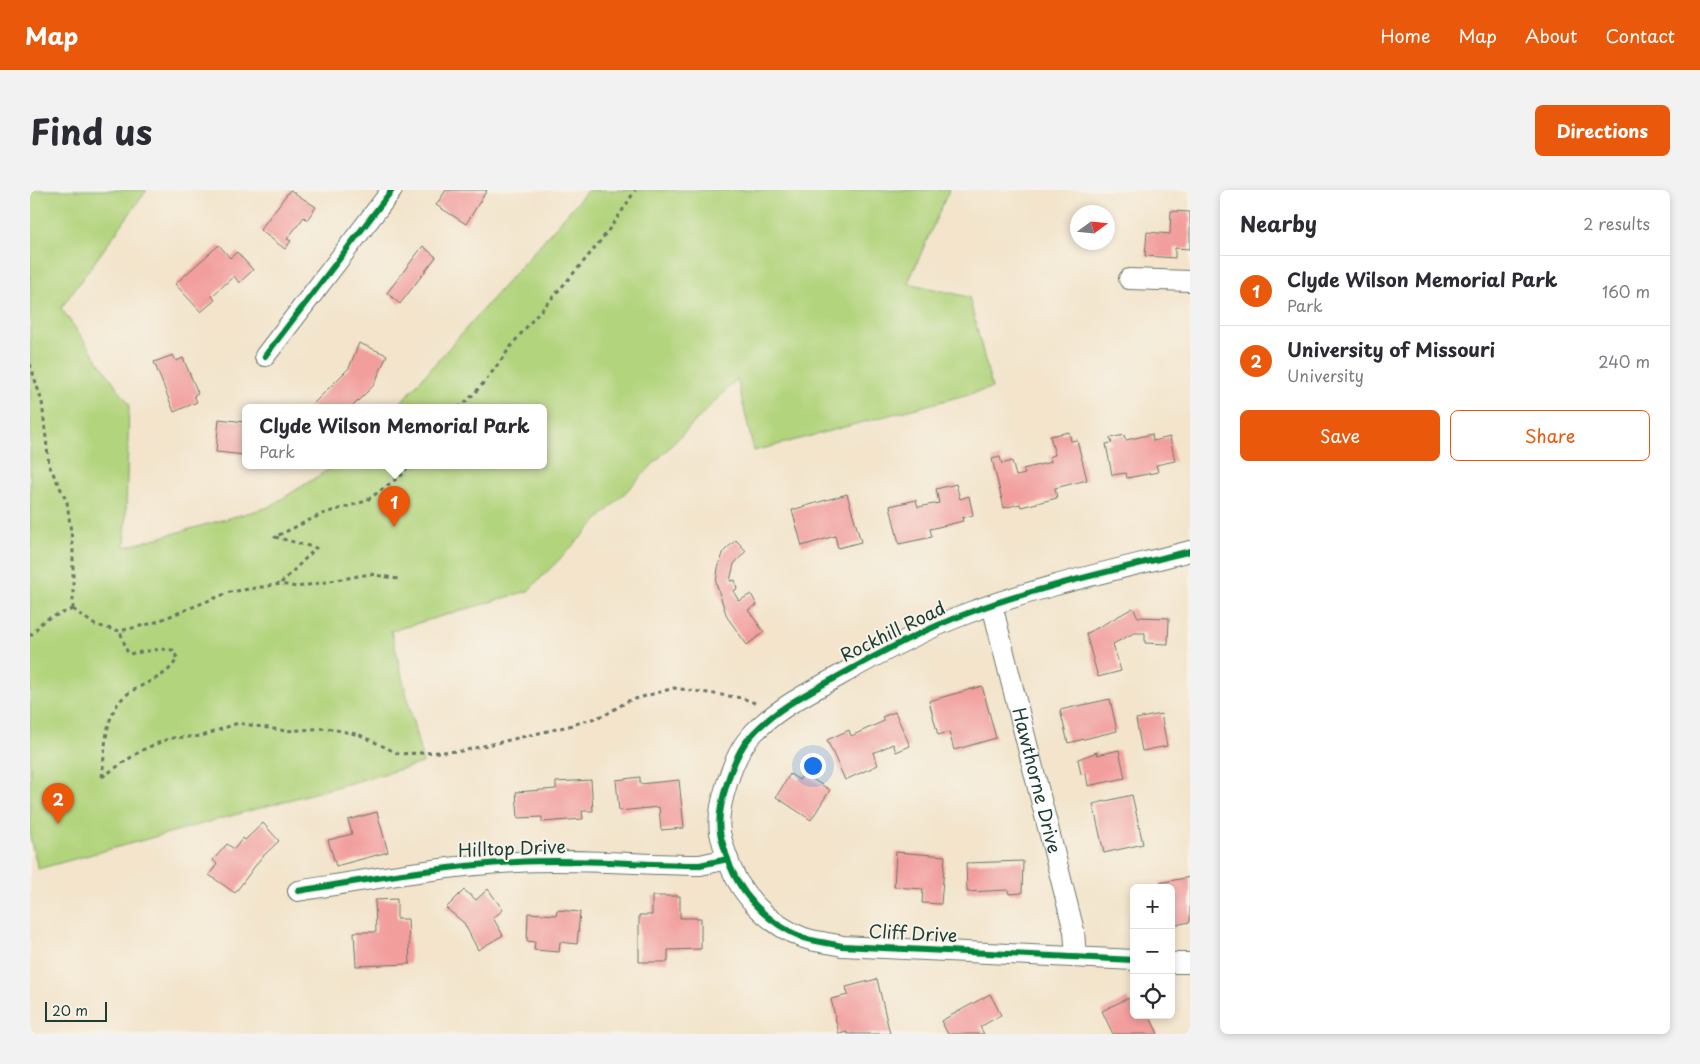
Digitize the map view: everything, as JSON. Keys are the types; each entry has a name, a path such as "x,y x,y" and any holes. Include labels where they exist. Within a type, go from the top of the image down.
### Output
{"street":[{"path":"265,356 392,190"},
{"path":"1129,279 1190,281"},
{"name":"Rockhill Road","path":"728,859 720,830 726,784 734,760 749,738 774,714 906,640 992,605 1064,583 1190,551"},
{"name":"Hawthorne Drive","path":"992,605 1074,931 1076,957"},
{"name":"Cliff Drive","path":"728,859 750,900 779,926 806,939 842,946 1040,957 1130,960"},
{"name":"Hilltop Drive","path":"298,891 433,868 510,862 700,865 728,859"},
{"path":"1175,963 1190,963"}],"path":[{"path":"463,404 475,395 518,337 617,220 635,190"},
{"path":"30,364 42,402 49,465 67,502 73,547 73,609"},
{"path":"281,584 316,548 275,537 322,514 366,502 403,474 406,469"},
{"path":"73,609 95,625 120,631 153,623 230,592 281,584 297,586 370,574 398,579"},
{"path":"30,636 44,620 73,609"},
{"path":"120,631 128,654 161,649 172,650 177,658 173,668 133,690 117,704 108,729 102,777 142,750 170,738 202,736 238,723 286,731 327,728 360,735 399,754 462,751 560,728 605,715 628,701 674,688 742,698 769,708 774,714"}],"green space":[{"path":"30,190 147,190 61,308 129,404 125,547 269,507 329,469 547,469 547,404 400,404 588,190 949,190 908,283 969,297 992,388 754,451 737,379 528,591 391,631 423,763 38,869 30,837"}],"building":[{"path":"290,190 316,207 307,220 304,217 287,239 291,241 285,249 260,230"},
{"path":"446,190 487,190 466,224 436,205"},
{"path":"1171,211 1190,212 1190,249 1175,248 1175,258 1145,256 1147,232 1170,234"},
{"path":"219,245 230,258 237,252 253,270 239,283 234,276 212,296 215,300 201,312 175,284"},
{"path":"423,246 436,257 400,304 387,293"},
{"path":"359,343 387,355 374,385 355,404 313,404 349,368"},
{"path":"173,355 176,361 183,358 198,393 194,395 197,402 174,412 154,362"},
{"path":"219,419 242,422 242,455 216,452"},
{"path":"1069,432 1071,441 1077,440 1087,480 1055,488 1057,498 1021,507 1020,504 1004,508 992,459 1000,457 1002,464 1012,461 1016,476 1025,474 1023,469 1051,462 1050,456 1055,455 1050,436"},
{"path":"1152,434 1153,441 1170,437 1175,461 1156,465 1158,472 1127,478 1126,473 1112,475 1106,444 1112,443 1110,438 1124,435 1126,440"},
{"path":"956,484 960,499 969,496 973,515 962,518 963,521 930,529 932,537 899,544 890,506 916,500 918,507 939,503 936,489"},
{"path":"847,494 861,542 838,548 835,536 802,546 792,510"},
{"path":"736,540 746,551 734,564 730,581 735,580 737,589 733,591 739,601 751,594 757,605 748,610 764,632 747,645 727,617 716,583 718,568 724,551"},
{"path":"1133,608 1138,617 1169,618 1168,644 1145,643 1145,633 1134,633 1113,644 1121,671 1098,677 1086,634"},
{"path":"982,686 996,738 954,750 949,732 938,735 929,701"},
{"path":"1110,699 1117,731 1068,743 1060,710"},
{"path":"895,712 910,746 896,752 893,744 873,753 878,765 845,780 827,740 849,730 851,736 884,721 882,717"},
{"path":"1161,714 1167,746 1142,751 1136,719"},
{"path":"1119,750 1125,778 1088,786 1086,773 1081,774 1078,759 1097,752 1097,755"},
{"path":"790,774 799,780 804,774 830,790 811,820 776,797"},
{"path":"640,777 640,784 679,780 684,828 661,830 659,807 619,811 616,780"},
{"path":"591,780 593,811 582,811 583,819 542,822 542,817 518,818 516,792 556,789 556,782"},
{"path":"1132,795 1143,844 1104,853 1093,804"},
{"path":"377,812 388,852 336,866 328,840 352,834 348,820"},
{"path":"263,823 279,841 261,858 235,893 209,875 217,864 213,860 227,844 234,849 243,838 245,840"},
{"path":"896,852 945,856 941,904 922,903 923,889 894,887"},
{"path":"1023,861 1022,893 1009,894 1008,890 967,892 966,863"},
{"path":"1190,877 1190,922 1175,925 1175,884 1159,883"},
{"path":"488,889 503,910 493,918 503,935 478,950 464,923 446,908 464,890 476,900"},
{"path":"652,896 680,896 680,918 701,918 701,949 668,950 668,962 639,962 639,915 652,915"},
{"path":"397,899 397,919 408,919 410,964 356,966 354,932 376,932 375,900"},
{"path":"557,910 580,912 577,944 560,942 559,952 534,950 535,942 527,941 528,913 556,915"},
{"path":"877,979 890,1034 848,1034 847,1032 839,1034 831,999 848,995 846,987"},
{"path":"990,994 1001,1015 980,1027 984,1034 948,1034 941,1021"},
{"path":"1128,998 1130,1002 1130,1019 1151,1019 1158,1034 1113,1034 1102,1011"}],"cycle path":[{"path":"265,356 392,190"},
{"path":"1130,960 842,946 804,938 790,932 766,915 746,894 731,868 721,837 719,822 727,783 737,757 749,738 768,719 813,690 901,642 995,603 1078,579 1190,551"},
{"path":"298,891 407,874 489,864 563,861 700,865 728,859"}],"place":[{"name":"Clyde Wilson Memorial Park","path":"394,527"},
{"name":"University of Missouri","path":"58,824"}]}
